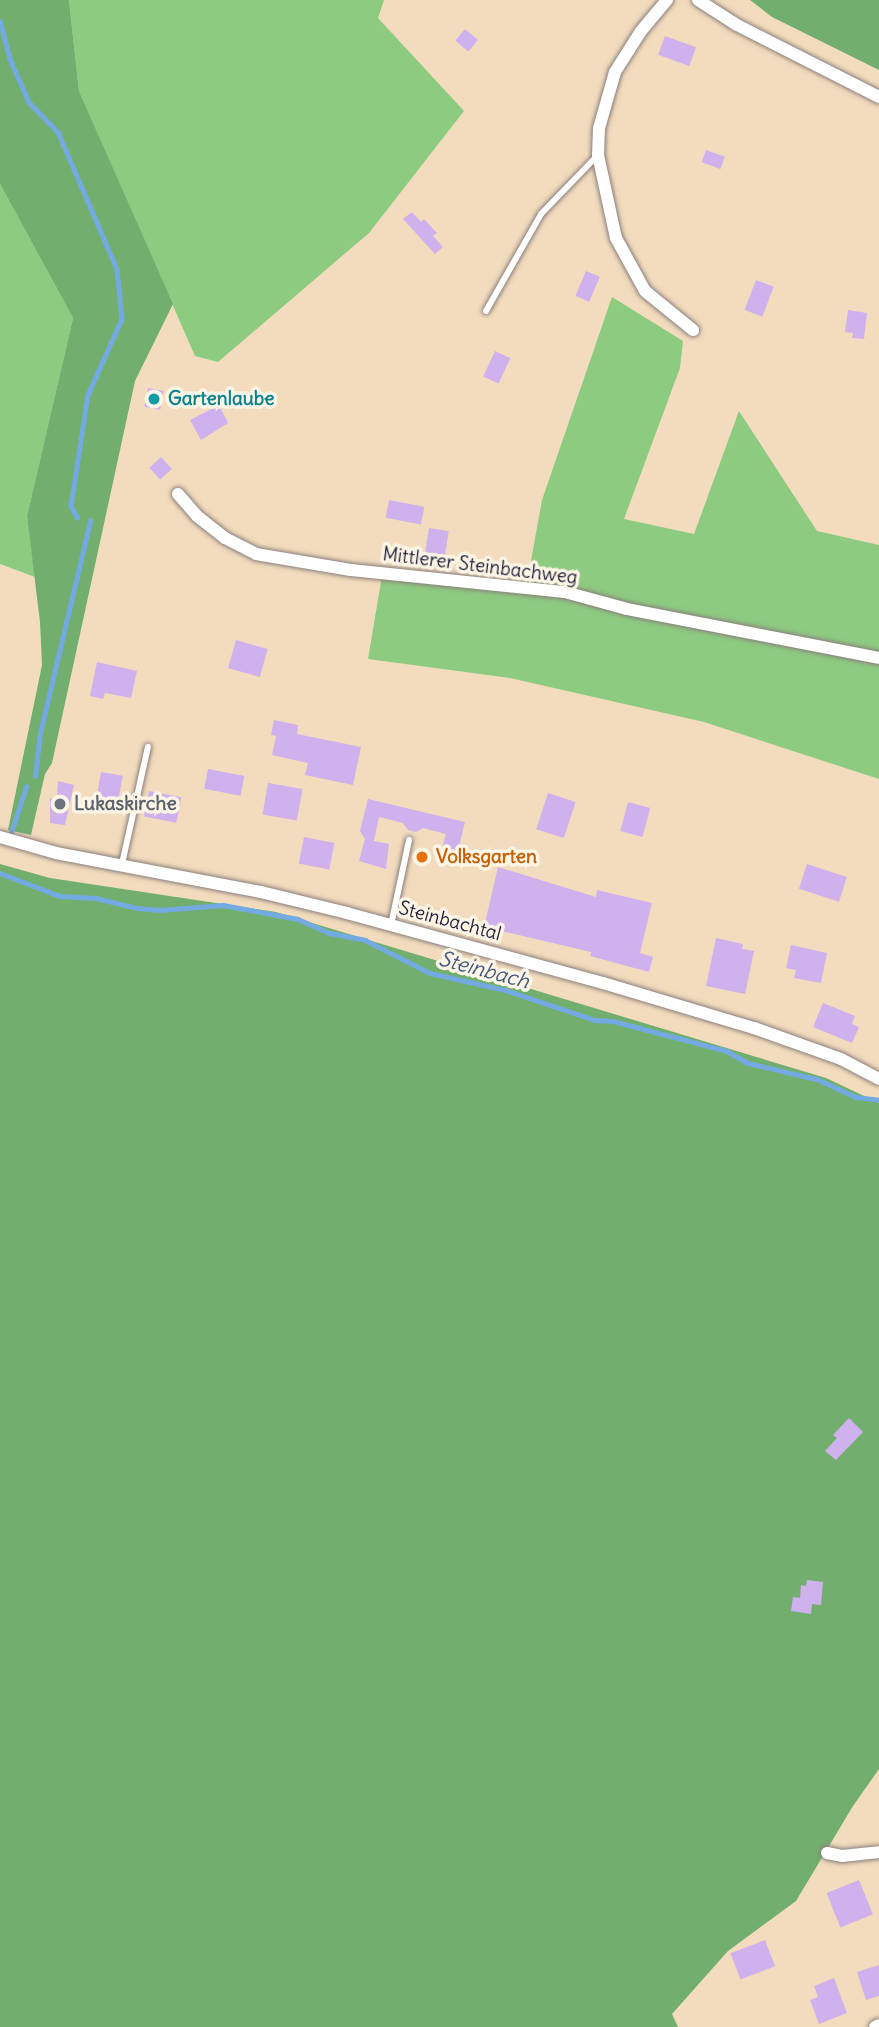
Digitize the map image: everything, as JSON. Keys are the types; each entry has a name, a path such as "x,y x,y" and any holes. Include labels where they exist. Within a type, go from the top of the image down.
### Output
{"street":[{"path":"667,0 641,31 615,72 599,128 598,155 616,238 645,292 693,330"},
{"path":"698,0 758,37 879,97"},
{"name":"Mittlerer Steinbachweg","path":"178,494 197,516 225,538 256,554 351,570 565,592 627,608 879,658"},
{"name":"Steinbachtal","path":"0,837 55,853 261,892 391,925 754,1028 841,1059 879,1079"},
{"path":"827,1853 842,1856 879,1852"}],"lane":[{"path":"486,311 541,214 598,155"},
{"path":"121,866 148,747"},
{"path":"391,925 409,840"}],"green space":[{"path":"0,0 69,0 79,91 173,304 135,381 52,763 45,774 31,835 8,830 42,665 40,622 27,516 73,318 0,184"},
{"path":"69,0 384,0 378,18 464,111 369,233 218,362 195,356 79,91"},
{"path":"750,0 879,0 879,70 772,17"},
{"path":"0,184 73,318 27,516 35,577 0,564"},
{"path":"612,297 683,341 680,368 624,519 694,534 739,411 817,531 879,545 879,779 704,722 510,678 368,659 382,576 527,583 542,500"},
{"path":"0,864 50,878 276,912 826,1078 879,1103 879,1769 853,1806 796,1901 728,1951 672,2014 678,2027 0,2027"}],"building":[{"path":"465,29 478,40 468,51 455,40"},
{"path":"665,36 696,47 689,66 658,55"},
{"path":"706,150 725,157 720,169 702,162"},
{"path":"412,212 421,222 424,219 437,233 433,236 443,247 435,254 403,219"},
{"path":"586,271 600,277 589,302 575,296"},
{"path":"756,280 774,287 762,317 745,310"},
{"path":"848,310 867,313 864,339 852,338 853,333 845,332"},
{"path":"495,351 510,358 499,384 483,376"},
{"name":"Gartenlaube","path":"148,388 164,391 160,410 144,407"},
{"path":"219,405 228,423 201,440 190,420"},
{"path":"161,457 172,469 160,480 149,468"},
{"path":"389,500 424,507 421,525 386,518"},
{"path":"429,528 449,531 444,559 425,556"},
{"path":"236,640 268,649 260,677 228,668"},
{"path":"97,662 137,671 131,698 105,693 103,699 90,696"},
{"path":"274,720 298,725 297,734 361,747 353,785 305,775 308,763 272,755 276,736 271,735"},
{"path":"208,769 244,776 241,796 204,789"},
{"path":"101,772 123,776 118,799 97,796"},
{"name":"Lukaskirche","path":"58,781 74,785 65,825 50,823 50,798 57,799"},
{"path":"268,783 302,789 297,821 262,815"},
{"path":"149,791 181,797 176,823 144,817"},
{"path":"548,793 576,802 564,838 536,829"},
{"path":"368,799 465,822 457,855 451,859 444,858 441,852 446,834 423,828 416,832 408,830 403,823 379,817 374,841 389,844 386,869 359,861 365,839 360,831"},
{"path":"628,802 650,808 642,837 620,831"},
{"path":"304,837 334,843 329,869 299,864"},
{"path":"807,864 847,877 839,902 799,889"},
{"path":"498,867 596,897 597,890 652,903 640,953 653,957 649,972 590,956 591,952 484,927"},
{"path":"716,938 743,944 742,949 754,951 745,994 706,986"},
{"path":"791,945 827,953 821,983 794,978 796,970 786,968"},
{"path":"823,1003 855,1016 852,1024 859,1027 852,1043 813,1027"},
{"path":"849,1418 863,1432 836,1460 825,1451 837,1438 833,1435"},
{"path":"807,1580 823,1582 821,1605 812,1604 811,1614 791,1611 793,1597 800,1598 801,1585 806,1586"},
{"path":"859,1880 873,1914 840,1927 827,1893"},
{"path":"765,1940 775,1966 740,1979 730,1953"},
{"path":"879,1965 879,1996 866,2000 857,1972"},
{"path":"834,1978 847,2013 819,2024 810,2000 818,1997 814,1986"}],"waterway":[{"path":"0,21 10,59 29,102 58,132 117,269 122,319 88,395 71,506 77,517"},
{"path":"35,776 40,733 90,521"},
{"path":"9,839 26,787"},
{"name":"Steinbach","path":"0,873 60,896 96,898 137,908 160,910 223,905 298,919 330,933 365,940 430,973 505,990 595,1020 613,1021 727,1051 748,1063 817,1079 856,1097 879,1100"}],"place":[{"name":"Gartenlaube","path":"154,399"},
{"name":"Lukaskirche","path":"60,804"},
{"name":"Volksgarten","path":"422,857"}]}
